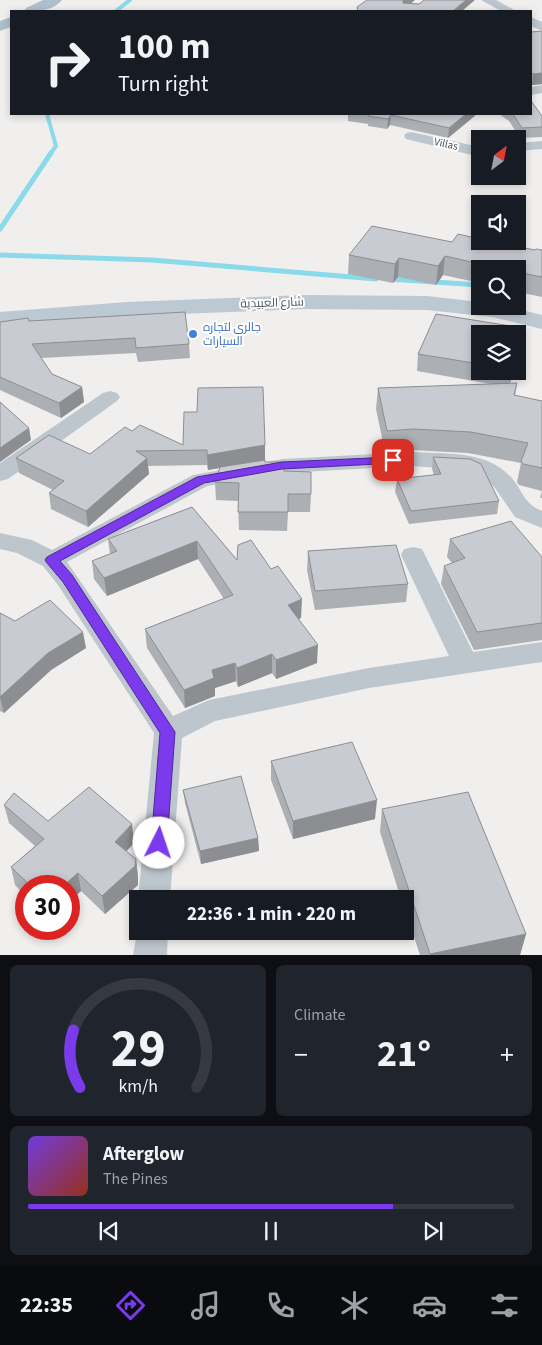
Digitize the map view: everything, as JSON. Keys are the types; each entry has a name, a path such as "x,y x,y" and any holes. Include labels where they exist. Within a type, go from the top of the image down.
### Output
{"main road":[{"path":"33,10 55,0"},
{"name":"شارع العبيدية","path":"0,319 127,309 314,302 427,303 492,310 542,322"}],"street":[{"path":"487,0 508,10"},
{"name":"Villas","path":"411,136 471,150"},
{"path":"526,146 542,145"},
{"path":"0,474 110,396"},
{"path":"52,560 201,480 282,466 411,459 473,463 497,477 523,512 542,520"},
{"path":"0,541 23,546 52,560 67,578 168,732 155,890"},
{"path":"413,555 466,664"},
{"path":"168,732 209,711 369,678 542,652"},
{"path":"150,955 151,940"}],"building":[{"path":"367,0 404,0 403,3 419,4 424,0 466,0 454,10 358,10 357,7"},
{"path":"542,31 542,73 532,73 532,32"},
{"path":"532,102 542,116 542,127 522,128 514,115 532,115"},
{"path":"369,115 391,115 388,119"},
{"path":"391,115 465,115 449,128"},
{"path":"372,226 452,242 458,234 471,237 471,250 526,250 526,248 542,250 542,277 526,274 526,260 471,260 471,262 445,256 438,266 399,258 395,264 349,255"},
{"path":"185,312 189,344 136,348 135,338 32,344 52,374 82,387 59,403 0,377 0,322 28,318 29,321"},
{"path":"436,314 504,325 471,325 471,363 418,354"},
{"path":"517,383 514,395 542,401 542,468 523,464 521,461 528,443 471,432 413,429 387,431 378,388"},
{"path":"263,387 265,445 207,455 207,450 136,451 147,458 86,511 49,493 64,481 16,458 49,435 90,454 125,427 132,431 140,425 183,445 184,412 197,412 198,388"},
{"path":"0,402 29,428 0,448"},
{"path":"433,457 470,459 481,464 499,501 411,511 397,479 441,474"},
{"path":"265,460 265,462 285,462 284,471 311,472 311,494 288,494 288,512 238,512 239,483 215,482 220,467"},
{"path":"192,507 237,560 238,545 251,540 271,569 278,566 302,599 288,605 318,645 276,660 272,654 237,668 235,663 212,670 214,678 184,690 145,629 233,595 197,541 104,578 92,561 117,551 108,539"},
{"path":"511,521 542,557 542,623 477,632 444,566 465,558 450,539"},
{"path":"396,545 408,584 315,591 308,551"},
{"path":"50,600 83,632 48,653 0,697 0,613 15,621"},
{"path":"352,742 377,800 293,821 271,761"},
{"path":"241,776 258,838 200,851 183,790"},
{"path":"89,787 132,824 115,842 136,859 135,866 102,896 78,873 76,875 19,875 11,867 44,839 4,805 14,793 48,821"},
{"path":"468,792 526,934 430,954 414,906 414,890 409,890 382,809"}],"waterway":[{"path":"117,10 130,0"},
{"path":"47,115 56,146 50,154"},
{"path":"0,229 51,153"},
{"path":"0,255 152,260 376,279"},
{"path":"389,279 471,284"}],"place":[{"name":"جالري لتجاره السيارات","path":"193,334"}],"route":[{"path":"159,843 168,732 67,578 52,560 201,480 282,466 393,460"}]}
